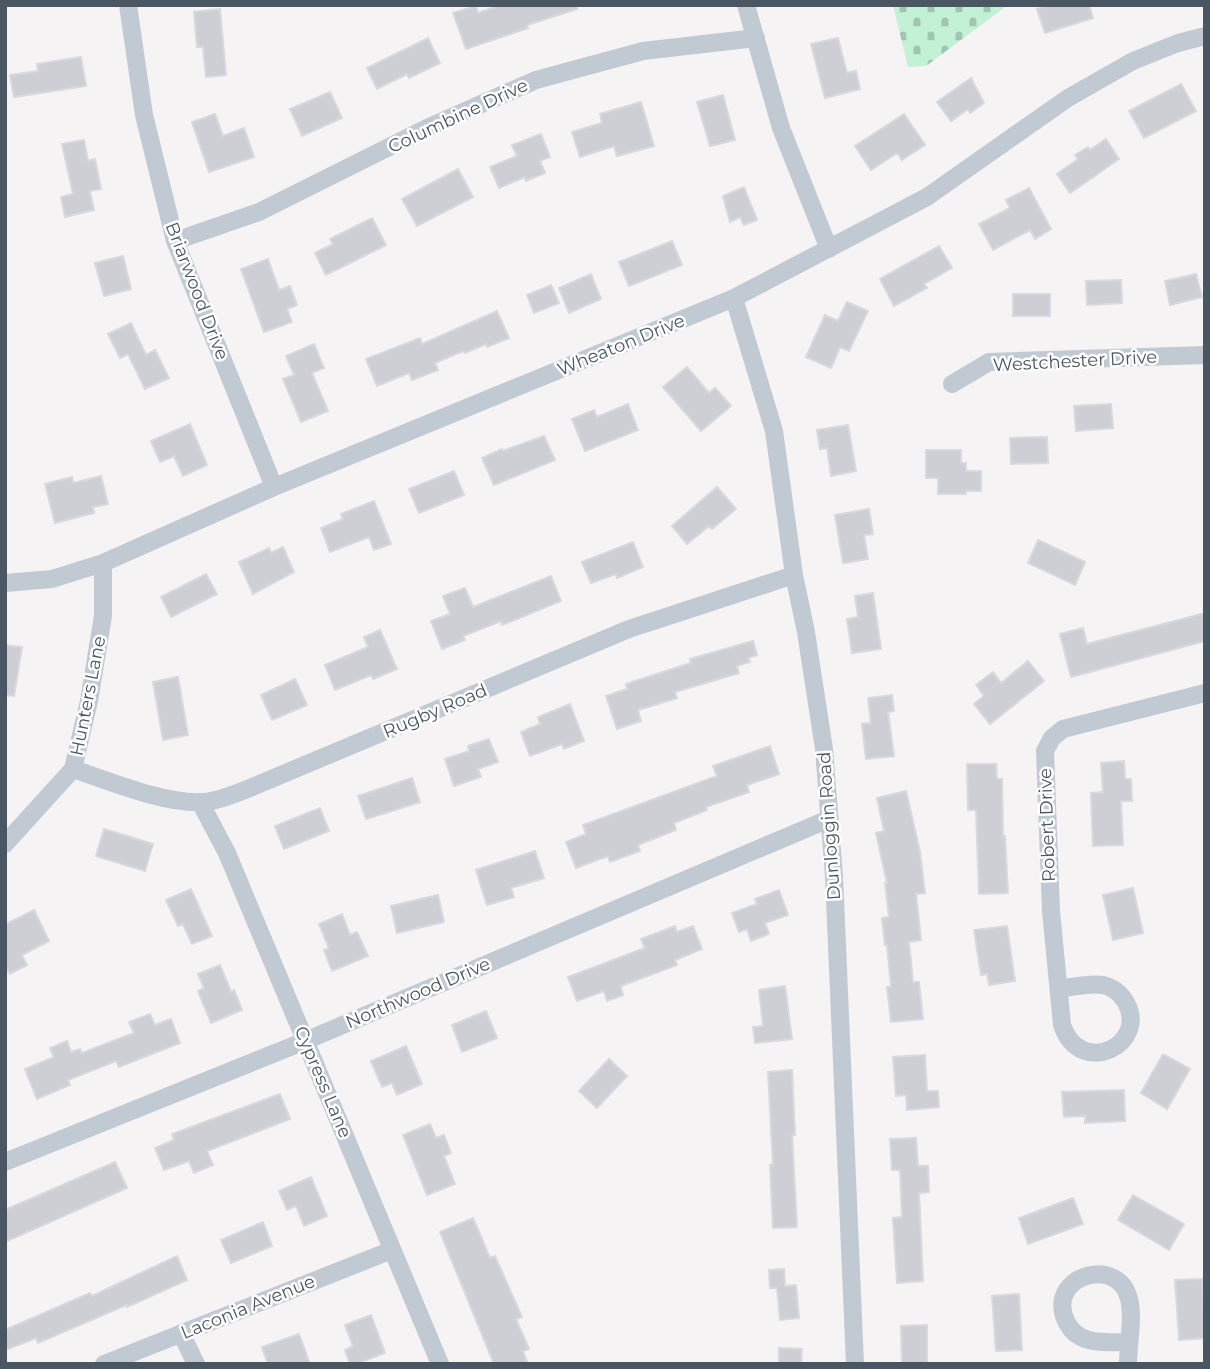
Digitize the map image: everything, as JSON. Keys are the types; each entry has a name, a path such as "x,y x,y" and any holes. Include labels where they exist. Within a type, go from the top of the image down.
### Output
{"street":[{"name":"Briarwood Drive","path":"128,5 144,115 175,242 274,487"},
{"path":"746,5 781,128 829,249"},
{"name":"Wheaton Drive","path":"5,583 52,579 103,563 274,487 734,298 927,197 1069,99 1133,61 1178,43 1205,36"},
{"name":"Columbine Drive","path":"175,242 259,212 427,128 536,80 643,51 756,38"},
{"name":"Dunloggin Road","path":"734,298 774,431 794,575 806,632 824,749 834,876 855,1364"},
{"name":"Westchester Drive","path":"952,384 989,362 1205,355"},
{"name":"Hunters Lane","path":"5,844 73,769 89,701 103,616 103,563"},
{"name":"Rugby Road","path":"73,769 146,793 200,802 211,801 245,790 629,629 794,575"},
{"name":"Robert Drive","path":"1059,989 1092,985 1114,990 1123,997 1130,1018 1129,1030 1123,1040 1105,1052 1093,1053 1073,1045 1062,1025 1051,911 1045,751 1052,738 1063,729 1205,693"},
{"name":"Cypress Lane","path":"200,802 227,853 440,1364"},
{"name":"Northwood Drive","path":"5,1162 305,1041 830,819"},
{"name":"Laconia Avenue","path":"104,1364 393,1250"},
{"path":"1128,1364 1129,1342 1130,1309 1124,1287 1105,1274 1094,1273 1074,1282 1067,1290 1063,1311 1072,1330 1090,1340 1129,1342"},
{"path":"181,1333 196,1364"}],"green space":[{"path":"893,5 1008,5 926,66 908,67"}],"building":[{"path":"501,5 577,5 577,9 466,49 453,13 476,6 478,13"},
{"path":"1048,5 1089,5 1093,18 1045,33 1037,9"},
{"path":"220,9 226,75 206,77 203,47 197,47 194,12"},
{"path":"428,38 440,63 409,78 407,74 377,89 367,68"},
{"path":"838,38 847,73 856,71 860,89 825,98 811,44"},
{"path":"81,57 86,86 14,97 10,75 38,71 37,64"},
{"path":"971,78 984,103 970,113 968,109 951,121 937,102"},
{"path":"1181,84 1196,111 1144,138 1129,111"},
{"path":"330,92 342,118 302,136 290,109"},
{"path":"723,95 735,140 710,146 697,102"},
{"path":"641,102 654,146 617,156 614,146 580,157 572,132 602,123 600,114"},
{"path":"215,114 223,136 244,128 254,157 209,172 192,122"},
{"path":"904,114 925,145 902,160 897,153 871,170 855,146"},
{"path":"541,134 550,157 540,161 545,173 526,181 525,177 499,188 490,167 517,156 512,145"},
{"path":"1106,139 1119,159 1070,193 1057,174 1078,159 1075,155 1088,147 1090,150"},
{"path":"84,140 88,161 95,159 101,189 90,191 94,210 65,217 61,197 73,194 62,144"},
{"path":"458,169 473,197 417,226 402,199"},
{"path":"744,187 757,220 744,225 740,217 730,222 723,196"},
{"path":"1029,188 1051,229 1035,239 1030,230 993,250 979,224 1010,208 1006,200"},
{"path":"372,218 386,245 326,275 315,253 333,244 330,239"},
{"path":"672,241 682,265 629,286 619,262"},
{"path":"939,246 952,268 924,284 927,288 894,306 880,279"},
{"path":"123,256 131,289 104,296 95,263"},
{"path":"268,259 279,290 290,286 297,305 287,309 292,322 264,332 241,269"},
{"path":"591,274 601,299 569,313 559,288"},
{"path":"1196,274 1202,297 1170,305 1165,281"},
{"path":"1121,280 1122,303 1087,305 1086,281"},
{"path":"551,285 559,303 534,313 527,295"},
{"path":"1013,294 1050,294 1050,316 1013,316"},
{"path":"847,302 868,311 849,351 840,347 831,368 806,357 825,315 838,321"},
{"path":"497,311 509,338 487,347 486,344 465,353 463,351 435,363 438,370 412,380 409,373 377,386 366,359 420,338 422,344"},
{"path":"131,323 146,355 155,350 169,378 145,389 128,354 120,358 108,334"},
{"path":"314,344 324,368 312,373 328,411 301,422 283,379 294,375 286,356"},
{"path":"687,367 709,393 715,388 731,406 701,431 663,387"},
{"path":"628,404 638,430 585,451 572,419 594,410 597,417"},
{"path":"1111,404 1113,428 1076,431 1074,406"},
{"path":"190,424 207,465 183,476 174,456 160,462 151,441"},
{"path":"848,425 856,471 831,476 827,448 820,449 817,430"},
{"path":"544,436 555,460 494,485 482,458"},
{"path":"1047,437 1048,463 1011,464 1010,438"},
{"path":"926,450 961,450 961,463 966,463 966,471 981,471 981,491 938,494 938,478 926,478"},
{"path":"454,471 464,495 419,513 409,489"},
{"path":"101,476 108,504 93,507 94,513 55,523 45,484 72,477 73,483"},
{"path":"717,487 736,509 712,529 709,526 687,544 672,526"},
{"path":"374,501 391,544 374,550 369,537 330,552 321,528 343,519 341,514"},
{"path":"869,509 873,534 864,535 868,559 843,563 835,515"},
{"path":"1038,540 1085,562 1075,585 1028,563"},
{"path":"633,542 643,567 617,578 616,574 591,583 582,562"},
{"path":"283,547 294,572 253,594 239,562 269,548 271,553"},
{"path":"206,574 217,594 171,617 161,597"},
{"path":"551,576 561,601 502,625 501,621 463,636 465,640 442,649 431,621 450,614 443,596 465,588 473,607"},
{"path":"873,593 881,649 852,653 847,619 858,617 855,596"},
{"path":"1205,613 1205,641 1071,677 1060,634 1083,628 1087,644"},
{"path":"380,630 397,669 373,679 371,675 335,690 325,665 368,647 364,637"},
{"path":"753,641 757,655 748,658 750,662 737,666 739,673 675,692 677,698 638,710 641,721 617,729 606,696 627,689 626,684 691,663 690,659"},
{"path":"5,645 22,647 14,696 5,695"},
{"path":"1028,661 1044,681 990,724 974,704 984,696 976,685 993,672 1001,683"},
{"path":"178,677 188,735 163,740 153,682"},
{"path":"295,679 307,705 272,720 261,695"},
{"path":"892,695 894,711 888,712 894,756 866,759 862,724 871,723 868,698"},
{"path":"570,704 584,741 564,749 562,744 530,756 521,732 540,724 538,717"},
{"path":"489,739 498,762 478,769 481,777 454,786 445,759 469,751 468,746"},
{"path":"770,746 779,774 747,785 749,792 706,807 707,810 674,823 676,830 638,845 640,851 610,862 608,856 576,868 566,842 586,834 583,825 717,776 713,766"},
{"path":"1124,761 1125,779 1131,779 1132,801 1121,801 1123,845 1093,846 1091,793 1103,792 1101,763"},
{"path":"967,764 996,764 997,779 1002,779 1008,893 979,894 976,810 968,810"},
{"path":"412,778 420,802 366,819 358,796"},
{"path":"906,791 920,852 925,893 916,894 921,940 909,942 913,982 919,982 923,1019 891,1022 887,987 891,987 882,918 889,917 887,883 876,833 884,831 877,798"},
{"path":"320,808 329,831 284,849 275,826"},
{"path":"104,829 153,844 145,871 96,856"},
{"path":"535,851 544,878 511,888 514,897 487,905 476,870"},
{"path":"1133,888 1143,933 1113,940 1103,895"},
{"path":"191,889 212,936 192,944 183,924 178,926 166,900"},
{"path":"779,890 788,915 765,923 769,934 751,941 747,929 739,932 732,913 757,904 755,899"},
{"path":"438,895 444,922 397,933 391,906"},
{"path":"34,910 49,941 22,955 27,965 10,974 5,965 5,922 6,924"},
{"path":"342,914 350,935 357,932 368,956 332,971 324,950 329,948 319,924"},
{"path":"675,926 677,932 693,926 702,949 675,960 677,965 621,986 623,995 607,1001 604,991 577,1001 568,977 645,948 641,939"},
{"path":"1007,926 1015,981 989,985 987,974 981,975 974,930"},
{"path":"220,965 242,1010 211,1023 198,991 204,988 198,974"},
{"path":"785,986 792,1039 755,1043 753,1027 763,1026 759,990"},
{"path":"486,1011 497,1038 462,1052 452,1025"},
{"path":"150,1014 155,1025 171,1019 180,1043 119,1067 116,1061 68,1080 70,1085 37,1099 25,1069 54,1057 50,1048 67,1041 71,1052 80,1049 82,1053 134,1033 129,1022"},
{"path":"406,1046 422,1084 397,1095 392,1083 382,1087 371,1061"},
{"path":"1163,1054 1190,1069 1167,1109 1141,1093"},
{"path":"925,1055 927,1091 938,1091 939,1107 907,1110 906,1095 896,1096 893,1057"},
{"path":"609,1059 627,1076 597,1108 579,1091"},
{"path":"792,1070 797,1227 773,1228 768,1072"},
{"path":"1124,1090 1125,1121 1085,1123 1085,1116 1064,1117 1062,1092"},
{"path":"280,1094 290,1119 207,1151 213,1165 194,1173 189,1161 164,1170 155,1148 174,1140 172,1134"},
{"path":"430,1124 436,1138 444,1135 451,1153 444,1156 455,1184 427,1195 403,1135"},
{"path":"916,1138 918,1166 928,1166 929,1192 919,1193 923,1281 897,1283 893,1218 902,1217 900,1170 892,1170 890,1139"},
{"path":"115,1162 127,1188 5,1242 5,1210"},
{"path":"311,1177 327,1216 304,1226 296,1206 287,1210 279,1191"},
{"path":"1133,1195 1184,1224 1169,1250 1118,1220"},
{"path":"1073,1198 1083,1224 1028,1244 1019,1218"},
{"path":"473,1218 490,1258 495,1256 522,1317 516,1319 529,1349 523,1351 528,1364 494,1364 440,1232"},
{"path":"263,1222 272,1246 231,1263 221,1240"},
{"path":"177,1256 187,1280 38,1343 36,1338 5,1350 5,1330 90,1293 92,1296"},
{"path":"784,1269 785,1286 796,1285 799,1318 780,1320 777,1288 770,1288 769,1270"},
{"path":"1202,1279 1205,1338 1179,1340 1175,1280"},
{"path":"1019,1294 1022,1350 996,1351 992,1296"},
{"path":"371,1315 385,1353 350,1364 345,1350 353,1346 345,1325"},
{"path":"927,1325 927,1364 902,1364 901,1326"},
{"path":"299,1334 310,1364 268,1364 262,1347"},
{"path":"779,1348 802,1349 801,1364 779,1364"}]}
